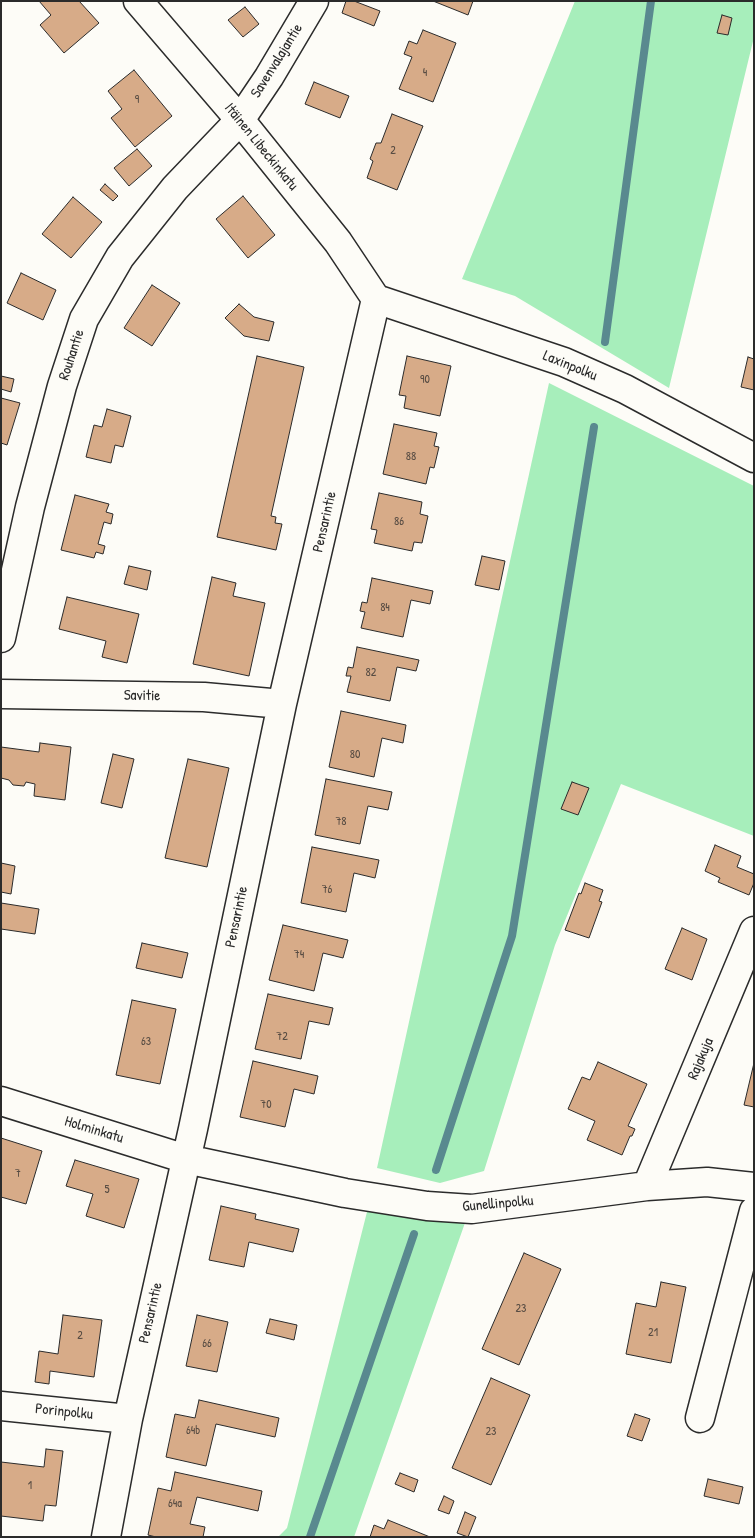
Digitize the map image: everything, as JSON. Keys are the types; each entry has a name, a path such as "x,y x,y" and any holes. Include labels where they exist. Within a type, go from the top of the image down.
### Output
{"street":[{"name":"Itäinen Libeckinkatu","path":"138,1 240,120 338,242 376,299"},
{"name":"Savenvalajantie","path":"240,120 269,77 314,1"},
{"name":"Rouhantie","path":"1,638 32,498 62,386 84,319 120,257 175,188 240,120"},
{"name":"Laxinpolku","path":"376,299 564,362 625,389 754,458"},
{"name":"Pensarintie","path":"106,1537 128,1419 186,1159 282,704 376,299"},
{"name":"Savitie","path":"1,694 204,697 282,704"},
{"name":"Rajakuja","path":"648,1186 754,931"},
{"name":"Holminkatu","path":"1,1101 186,1159"},
{"name":"Gunellinpolku","path":"186,1159 345,1194 427,1206 472,1209 648,1186 707,1182 754,1186"},
{"path":"700,1418 754,1210"},
{"name":"Porinpolku","path":"1,1406 128,1419"}],"green space":[{"path":"575,1 754,1 754,37 669,388 515,296 462,279"},
{"path":"549,383 754,486 754,836 621,784 555,945 484,1171 440,1183 377,1168"},
{"path":"368,1208 466,1220 354,1537 278,1537 287,1528"}],"building":[{"path":"39,1 79,1 99,23 64,53 40,25 51,15"},
{"path":"346,1 354,1 380,11 374,26 342,13"},
{"path":"433,1 473,1 468,15"},
{"path":"245,7 259,24 243,37 228,20"},
{"path":"722,15 732,18 728,35 717,33"},
{"path":"423,30 456,43 433,102 399,89 412,57 404,54 409,41 417,44"},
{"path":"134,70 172,116 135,147 111,118 122,109 108,91"},
{"path":"314,82 349,96 340,118 305,104"},
{"path":"392,114 423,126 397,190 367,178 373,161 370,159 376,143 381,143"},
{"path":"137,149 152,166 129,186 114,168"},
{"path":"105,184 118,196 113,201 100,190"},
{"path":"243,196 275,235 248,258 216,219"},
{"path":"73,197 102,222 71,258 42,234"},
{"path":"21,273 56,290 43,320 7,303"},
{"path":"152,285 180,303 152,346 124,328"},
{"path":"239,304 254,317 274,322 269,341 244,336 225,318"},
{"path":"257,356 304,367 271,516 276,517 275,523 282,524 276,550 217,537"},
{"path":"407,356 451,366 440,416 404,408 406,396 399,395"},
{"path":"748,357 754,359 754,390 741,387"},
{"path":"1,376 14,379 11,392 1,389"},
{"path":"1,398 20,403 7,445 1,443"},
{"path":"107,409 131,416 123,447 115,445 111,463 86,457 94,425 102,427"},
{"path":"394,424 437,433 434,446 439,447 434,468 430,467 426,484 383,474"},
{"path":"379,493 422,502 420,514 428,516 422,543 414,542 412,551 374,543 377,530 371,529"},
{"path":"75,495 109,504 106,512 113,514 111,524 104,522 98,544 105,546 103,554 96,552 94,558 61,550"},
{"path":"482,556 505,561 499,590 475,585"},
{"path":"129,566 151,571 147,590 124,584"},
{"path":"212,577 236,583 233,596 265,603 249,676 193,664"},
{"path":"372,578 433,591 430,604 411,600 403,637 361,628 365,612 360,611 362,602 367,603"},
{"path":"67,597 139,614 127,663 102,657 106,641 59,629"},
{"path":"357,647 419,660 416,671 397,667 390,701 347,692 351,676 346,676 348,667 353,668"},
{"path":"341,711 406,725 403,743 382,738 374,777 329,767"},
{"path":"40,743 71,747 65,800 34,796 35,784 26,782 24,786 13,785 9,780 1,778 1,747 39,752"},
{"path":"113,754 134,759 122,808 101,803"},
{"path":"188,759 229,768 207,867 165,858"},
{"path":"326,779 392,792 388,810 368,806 360,844 315,835"},
{"path":"572,782 589,788 578,815 561,809"},
{"path":"715,845 741,856 737,867 754,874 754,883 749,895 718,882 720,878 705,871"},
{"path":"312,847 379,860 375,878 354,873 346,912 301,903"},
{"path":"1,863 15,866 11,894 1,892"},
{"path":"585,883 603,890 599,901 602,902 589,938 565,930 579,893 581,894"},
{"path":"1,903 39,909 35,934 1,929"},
{"path":"283,925 348,940 343,958 323,953 314,991 269,980"},
{"path":"682,928 707,939 692,980 665,969"},
{"path":"142,943 188,953 182,978 136,968"},
{"path":"268,994 333,1008 329,1025 309,1021 301,1059 255,1049"},
{"path":"132,1000 176,1009 160,1084 116,1075"},
{"path":"253,1061 318,1076 314,1094 294,1089 285,1127 240,1117"},
{"path":"598,1062 647,1084 628,1126 635,1129 622,1155 587,1140 595,1121 568,1109 582,1077 590,1080"},
{"path":"754,1063 754,1107 744,1105"},
{"path":"1,1138 42,1151 26,1204 1,1197"},
{"path":"75,1160 139,1179 124,1228 86,1216 93,1194 66,1186"},
{"path":"221,1206 256,1214 255,1219 299,1229 293,1252 249,1242 244,1267 209,1260"},
{"path":"524,1253 561,1269 519,1365 482,1349"},
{"path":"661,1282 686,1287 671,1363 626,1354 636,1303 656,1307"},
{"path":"63,1315 102,1320 94,1377 50,1371 49,1384 35,1382 39,1351 58,1354"},
{"path":"197,1315 228,1322 217,1372 186,1366"},
{"path":"270,1319 297,1325 294,1340 266,1333"},
{"path":"491,1378 530,1395 491,1485 452,1468"},
{"path":"199,1400 279,1418 275,1437 216,1424 206,1466 166,1457 175,1414 195,1418"},
{"path":"635,1414 650,1419 642,1441 627,1436"},
{"path":"46,1449 63,1451 56,1506 45,1505 43,1521 1,1516 1,1462 44,1467"},
{"path":"175,1472 262,1491 258,1511 197,1497 190,1524 205,1527 203,1537 156,1537 148,1535 158,1488 171,1491"},
{"path":"400,1473 418,1480 414,1492 395,1484"},
{"path":"708,1479 743,1487 739,1504 704,1496"},
{"path":"444,1496 454,1501 449,1514 438,1510"},
{"path":"465,1512 476,1517 468,1537 457,1533"},
{"path":"388,1520 430,1537 370,1537 374,1525 384,1529"}],"waterway":[{"path":"605,342 651,1"},
{"path":"436,1170 512,936 594,427"},
{"path":"310,1537 414,1234"}]}
